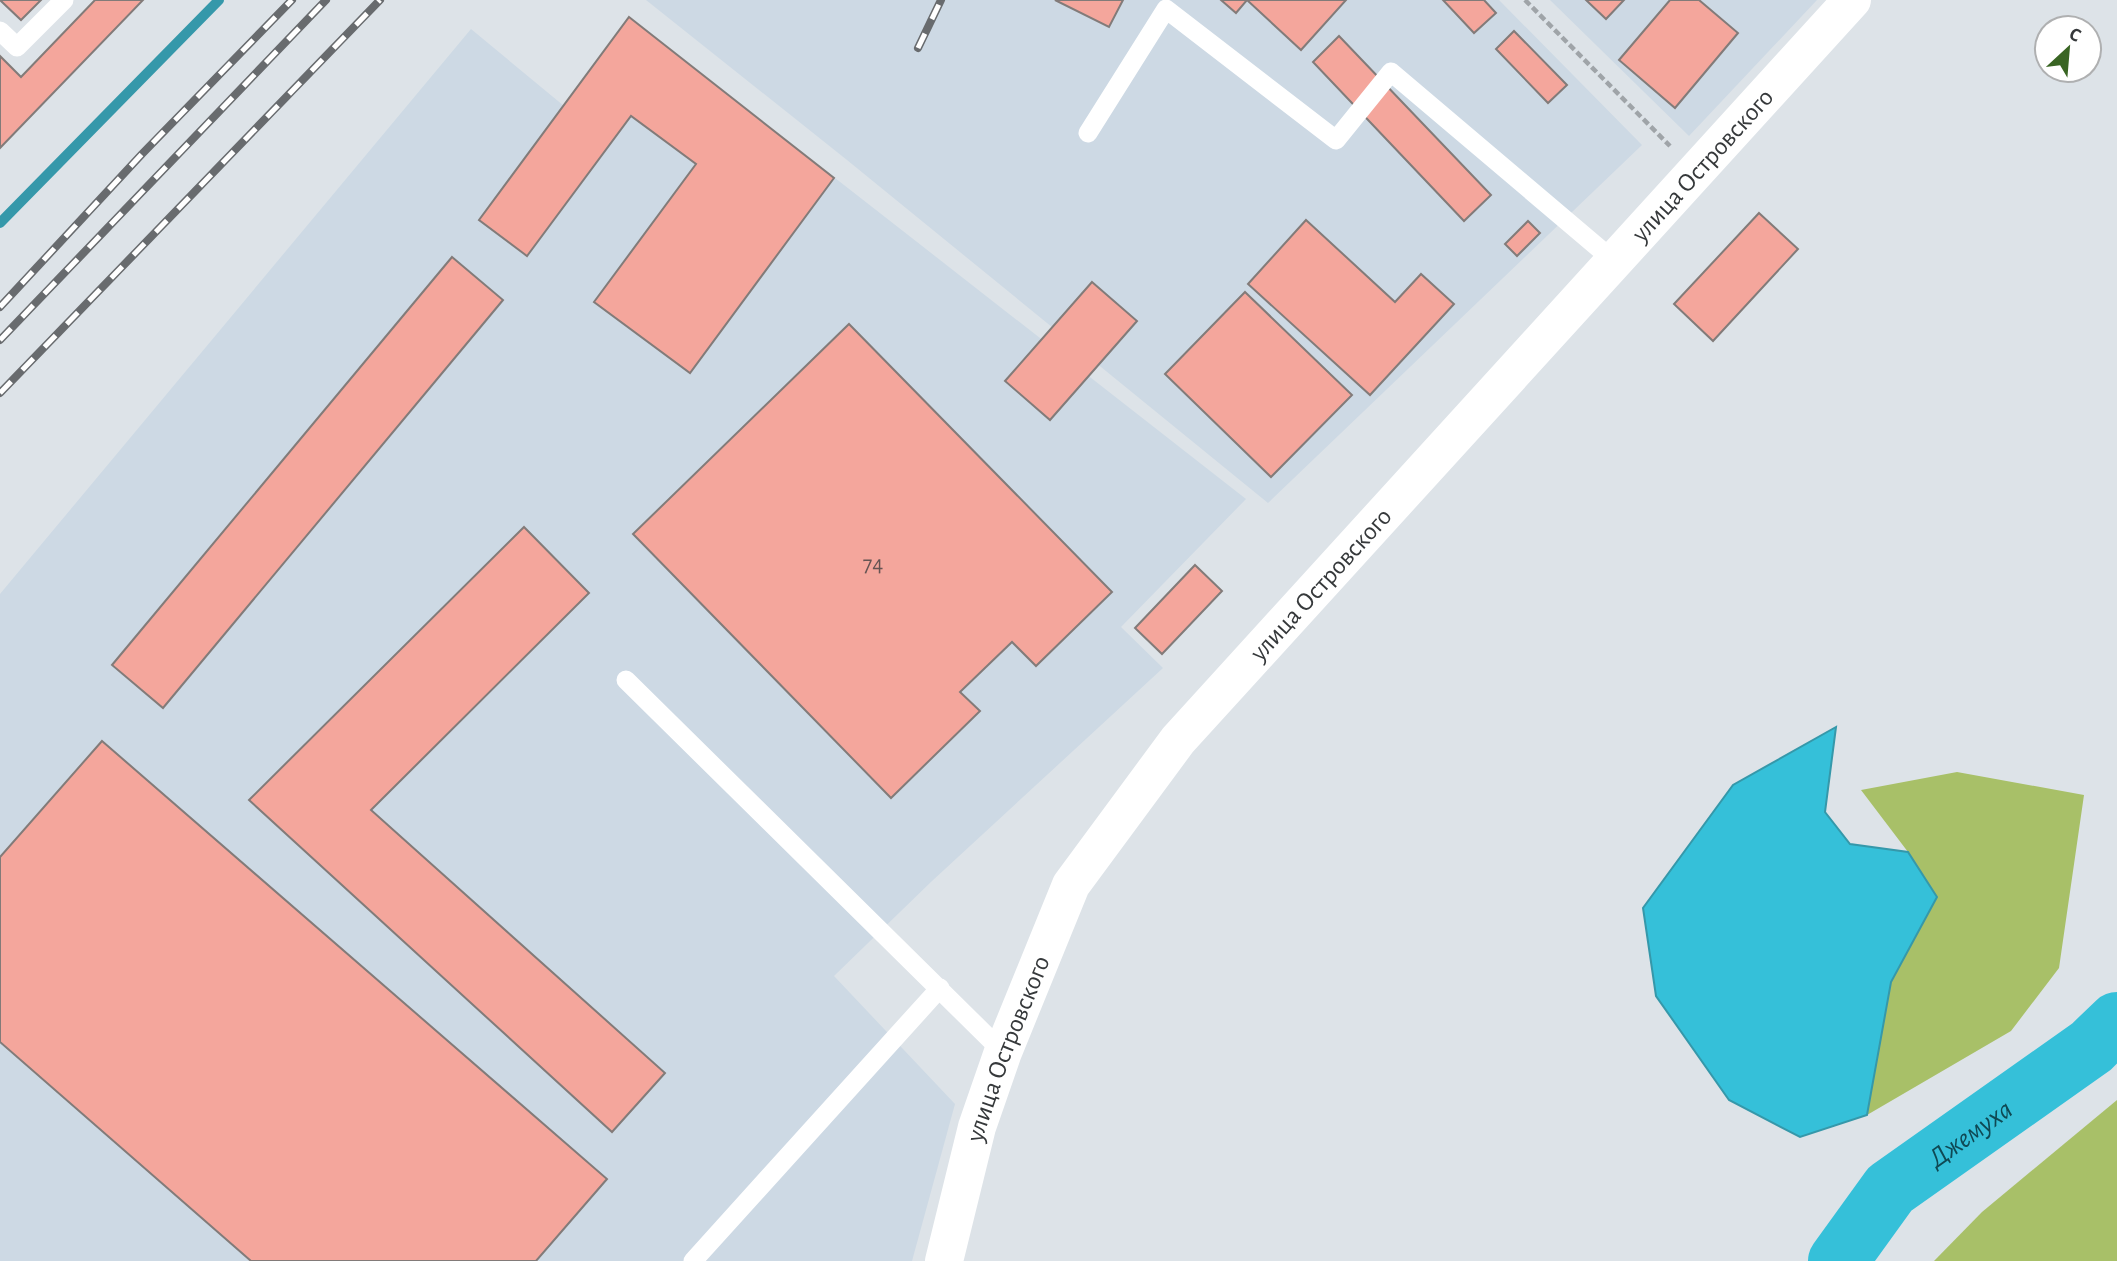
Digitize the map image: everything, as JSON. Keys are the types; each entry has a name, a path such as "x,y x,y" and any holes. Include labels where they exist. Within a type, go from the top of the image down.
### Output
{"street":[{"name":"улица Островского","path":"944,1261 977,1127 1003,1052 1071,885 1178,740 1852,0"}],"lane":[{"path":"0,31 17,47 64,0"},
{"path":"1088,134 1167,9 1336,140 1391,72 1614,261"},
{"path":"626,680 1003,1052"},
{"path":"693,1261 940,988"}],"path":[{"path":"1525,0 1696,172"}],"shaded area":[{"path":"646,0 1499,0 1642,145 1268,503"},
{"path":"1550,0 1817,0 1689,136"},
{"path":"629,17 1246,499 1121,627 1163,668 932,881 834,976 955,1104 912,1261 536,1261 606,1179 102,741 0,857 0,594 471,29 564,106"},
{"path":"0,1042 251,1261 0,1261"}],"green space":[{"path":"1957,772 2084,795 2059,968 2011,1031 1867,1115 1891,982 1937,897 1908,852 1861,790"},
{"path":"2117,1100 2117,1261 1934,1261 1982,1212"}],"water":[{"path":"1836,727 1825,812 1850,844 1908,852 1937,897 1891,982 1867,1115 1800,1137 1729,1100 1656,996 1643,908 1733,785"}],"building":[{"path":"0,0 41,0 21,20"},
{"path":"95,0 143,0 0,148 0,56 21,77"},
{"path":"1055,0 1123,0 1109,27"},
{"path":"1221,0 1247,0 1236,13"},
{"path":"1247,0 1346,0 1301,50"},
{"path":"1443,0 1484,0 1496,13 1474,33"},
{"path":"1586,0 1624,0 1606,19"},
{"path":"1670,0 1699,0 1738,33 1675,108 1619,60"},
{"path":"629,17 834,178 690,373 594,302 696,164 631,116 527,256 479,220"},
{"path":"1514,31 1567,85 1548,103 1496,49"},
{"path":"1339,36 1491,195 1464,221 1313,62"},
{"path":"1759,213 1798,249 1713,341 1674,304"},
{"path":"1306,220 1395,302 1421,274 1454,304 1370,395 1248,284"},
{"path":"1528,221 1540,233 1517,256 1505,244"},
{"path":"452,257 503,300 163,708 112,665"},
{"path":"1092,282 1137,321 1050,420 1005,381"},
{"path":"1245,292 1352,395 1271,477 1165,374"},
{"path":"849,324 1112,592 1036,666 1012,642 960,692 980,711 891,798 633,534"},
{"path":"524,527 589,593 371,810 665,1073 612,1132 249,800"},
{"path":"1195,565 1222,591 1162,654 1135,628"},
{"path":"102,741 607,1179 536,1261 251,1261 0,1042 0,857"}],"waterway":[{"path":"0,223 219,0"},
{"name":"Джемуха","path":"1838,1261 1890,1189 2091,1047 2117,1022"}],"railway":[{"path":"0,307 142,154 292,0"},
{"path":"0,340 326,0"},
{"path":"0,393 380,0"},
{"path":"918,48 941,0"}]}
